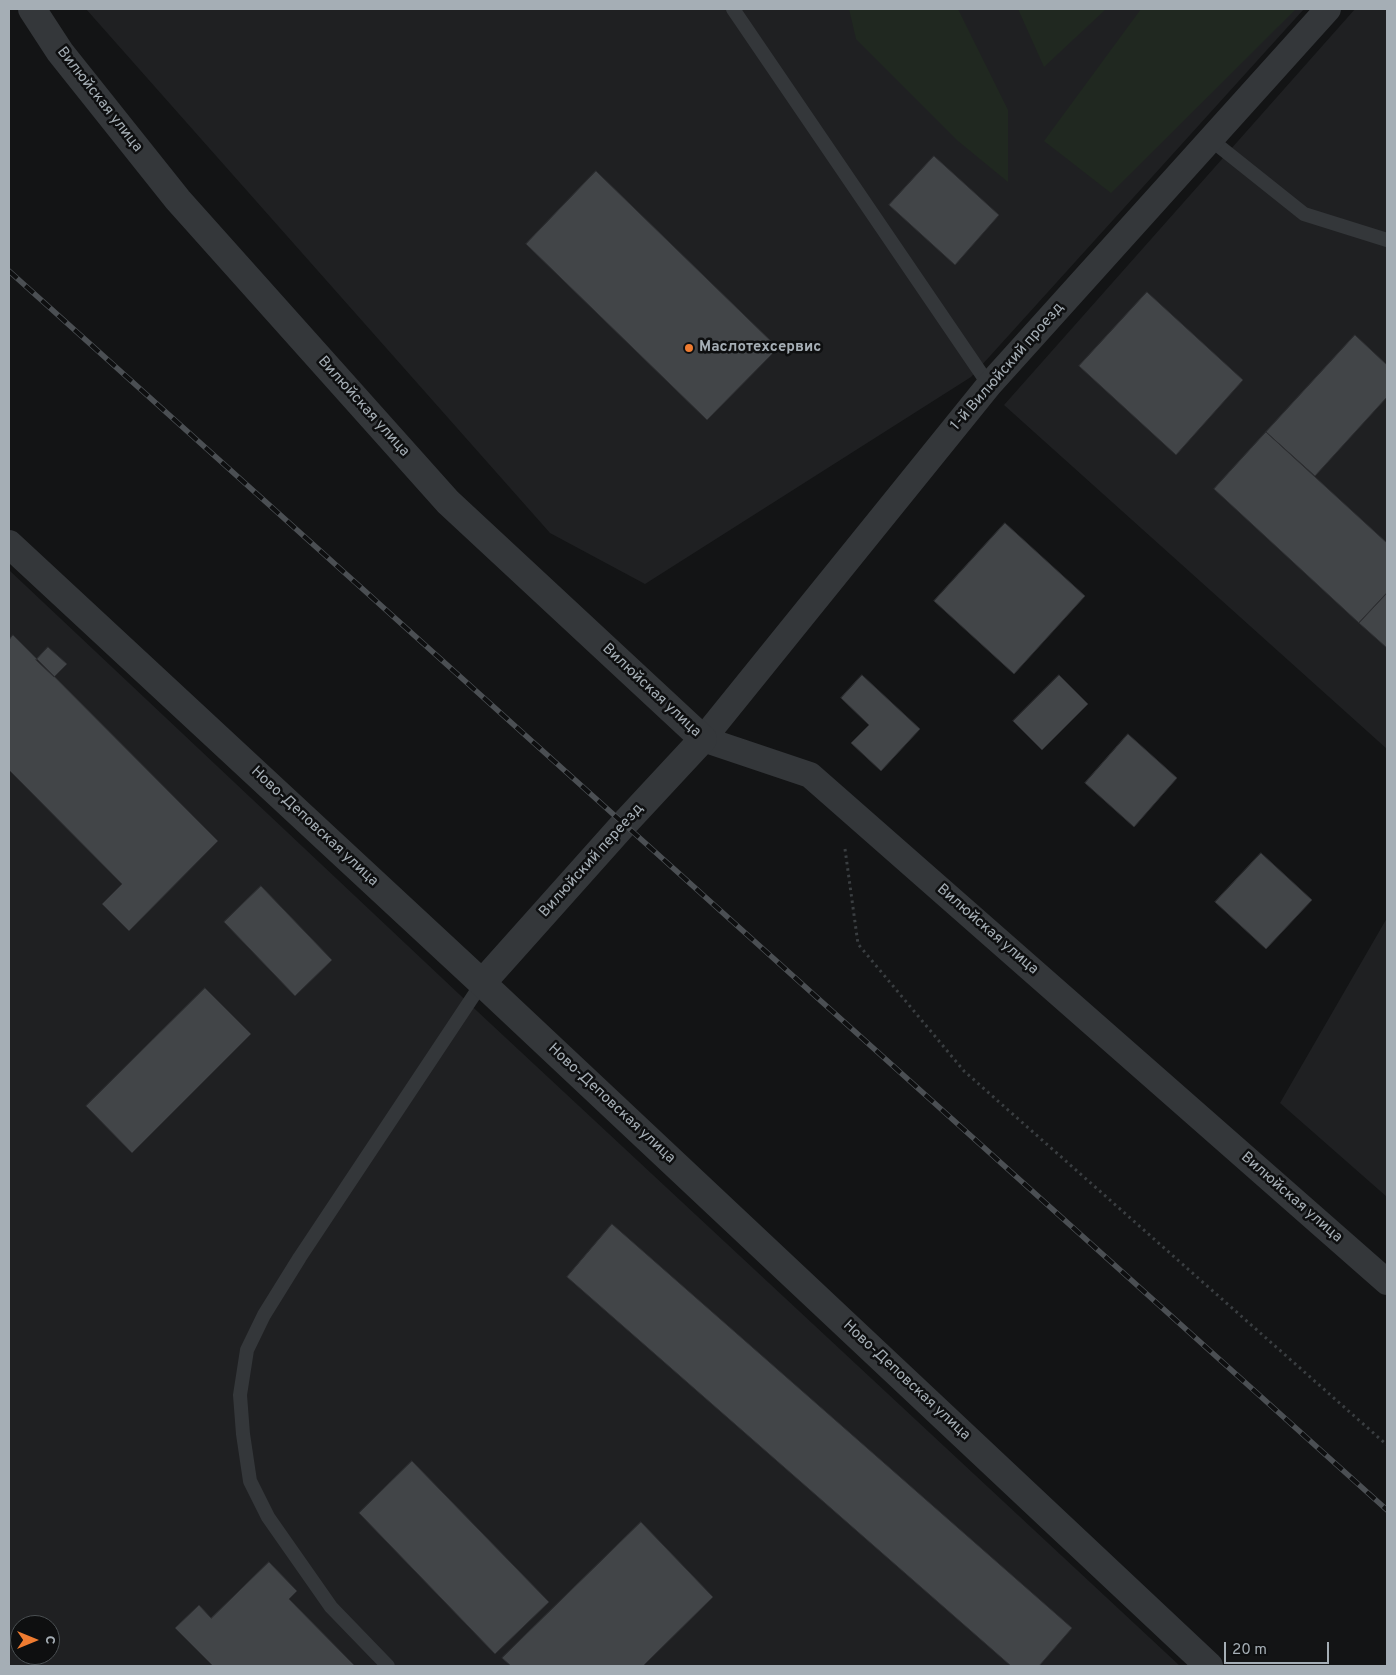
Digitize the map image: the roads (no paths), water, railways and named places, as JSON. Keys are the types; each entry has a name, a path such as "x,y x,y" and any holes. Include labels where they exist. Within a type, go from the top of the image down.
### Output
{"street":[{"name":"Вилюйская улица","path":"32,9 60,52 178,200 448,502 703,739 810,775 1387,1282"},
{"name":"1-й Вилюйский проезд","path":"703,739 990,385 1328,9"},
{"name":"Ново-Деповская улица","path":"9,544 482,983 1209,1666"},
{"name":"Вилюйский переезд","path":"482,983 703,739"}],"lane":[{"path":"733,9 990,385"},
{"path":"1210,140 1304,214 1387,240"},
{"path":"388,1666 331,1607 268,1517 250,1481 243,1434 240,1395 247,1350 264,1316 300,1257 482,983"}],"railway":[{"path":"9,271 1387,1510"}],"place":[{"name":"Маслотехсервис","path":"689,348"}]}
